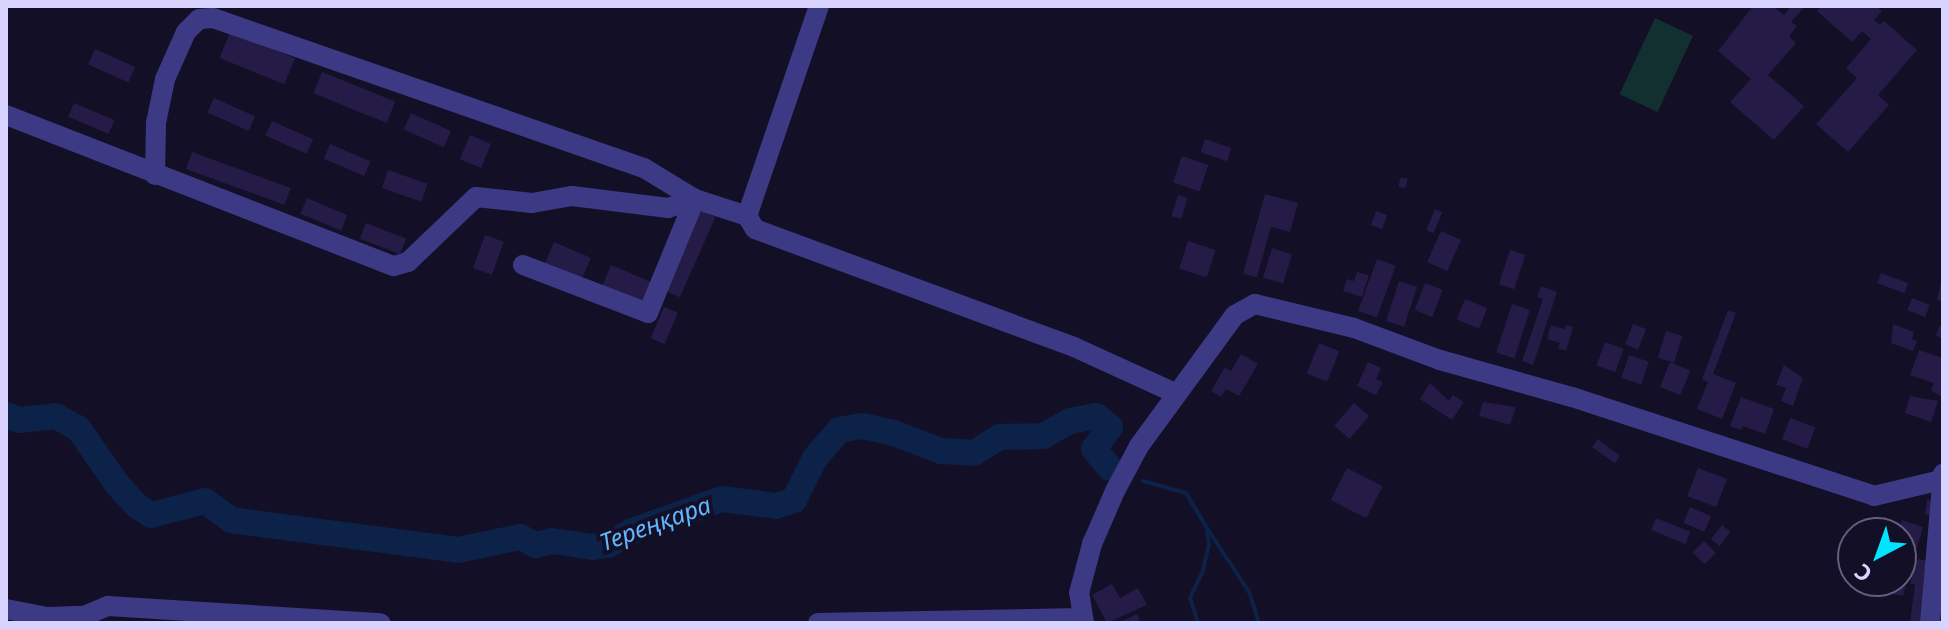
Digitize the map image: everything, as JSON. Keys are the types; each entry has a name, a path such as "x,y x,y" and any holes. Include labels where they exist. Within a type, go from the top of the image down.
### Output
{"street":[{"path":"747,216 819,6"},
{"path":"155,175 156,123 165,79 186,32 199,19 213,18 644,168 695,199 747,216 755,229 1074,347 1177,394"},
{"path":"6,115 394,266 408,262 476,197 532,203 572,196 668,208 695,199"},
{"path":"523,265 648,313 695,199"},
{"path":"818,623 1083,621 1079,593 1092,544 1139,446 1235,315 1255,304 1354,328 1440,360 1572,397 1874,496 1942,477 1930,623"},
{"path":"6,609 84,620 108,606 380,623"}],"green space":[{"path":"1655,18 1693,36 1658,112 1620,94"}],"building":[{"path":"1753,6 1773,6 1784,15 1791,6 1805,6 1791,22 1797,26 1789,36 1796,43 1768,75 1804,106 1774,140 1730,102 1751,79 1718,51"},
{"path":"1821,6 1876,6 1882,11 1874,20 1880,25 1884,21 1917,50 1878,95 1889,105 1848,152 1816,124 1857,78 1846,68 1871,39 1862,31 1852,42 1817,11"},
{"path":"230,32 295,58 284,84 220,58"},
{"path":"95,49 135,67 128,82 88,65"},
{"path":"322,72 395,102 387,123 313,93"},
{"path":"214,98 255,116 249,131 207,113"},
{"path":"74,103 115,120 109,134 68,117"},
{"path":"411,113 451,131 444,147 404,129"},
{"path":"272,121 313,139 307,154 265,136"},
{"path":"470,135 491,144 481,168 460,159"},
{"path":"1205,139 1231,148 1227,161 1200,152"},
{"path":"330,144 371,161 364,176 324,159"},
{"path":"192,152 291,188 285,205 186,169"},
{"path":"1182,156 1208,165 1199,192 1173,182"},
{"path":"388,170 428,184 422,202 382,188"},
{"path":"1401,177 1408,179 1405,189 1398,187"},
{"path":"1265,194 1298,203 1290,232 1271,227 1257,277 1243,274"},
{"path":"1178,195 1188,198 1181,219 1172,216"},
{"path":"307,198 348,215 341,231 300,214"},
{"path":"1435,209 1442,212 1433,233 1426,230"},
{"path":"700,210 716,217 680,297 664,290"},
{"path":"1376,211 1387,215 1382,229 1371,225"},
{"path":"366,223 406,238 400,254 360,239"},
{"path":"1441,231 1461,240 1447,271 1427,262"},
{"path":"485,235 504,242 492,275 473,268"},
{"path":"1188,241 1216,250 1207,278 1179,269"},
{"path":"554,242 591,258 581,280 545,264"},
{"path":"1272,248 1292,254 1283,284 1263,278"},
{"path":"1510,250 1525,255 1514,289 1499,284"},
{"path":"1377,259 1396,266 1377,318 1358,311"},
{"path":"611,265 651,282 641,304 602,287"},
{"path":"1357,272 1369,275 1362,297 1343,291 1347,279 1354,281"},
{"path":"1881,273 1908,283 1904,293 1877,283"},
{"path":"1943,273 1943,302 1937,300"},
{"path":"1399,281 1417,287 1404,327 1386,321"},
{"path":"1425,283 1443,290 1432,317 1415,310"},
{"path":"1541,286 1557,292 1533,365 1522,361 1543,299 1537,297"},
{"path":"1912,298 1930,305 1925,317 1907,310"},
{"path":"1465,299 1487,308 1479,328 1457,319"},
{"path":"1512,304 1530,310 1514,358 1496,353"},
{"path":"664,307 678,313 665,344 651,338"},
{"path":"1728,310 1736,313 1713,374 1736,383 1722,419 1697,409 1708,382 1702,379"},
{"path":"1633,324 1646,329 1638,350 1625,345"},
{"path":"1893,324 1914,332 1912,339 1917,341 1913,351 1891,343"},
{"path":"1551,325 1565,329 1566,325 1573,327 1566,351 1558,348 1560,343 1547,339"},
{"path":"1940,325 1943,326 1943,339 1936,336"},
{"path":"1666,331 1682,336 1674,363 1658,358"},
{"path":"1605,342 1624,349 1615,372 1596,365"},
{"path":"1319,343 1339,351 1327,382 1307,374"},
{"path":"1919,350 1943,358 1943,398 1931,390 1934,383 1910,375"},
{"path":"1241,354 1258,364 1239,396 1226,389 1221,397 1211,391 1225,367 1231,371"},
{"path":"1629,355 1649,362 1641,385 1621,378"},
{"path":"1368,362 1381,368 1376,379 1383,382 1376,395 1357,386"},
{"path":"1670,362 1690,370 1680,395 1660,387"},
{"path":"1784,365 1803,378 1793,406 1781,401 1786,388 1776,385"},
{"path":"1430,383 1449,401 1453,395 1464,402 1452,420 1420,399"},
{"path":"1910,396 1938,401 1931,422 1905,413"},
{"path":"1741,397 1774,409 1765,434 1743,426 1741,430 1730,426"},
{"path":"1483,402 1516,407 1510,425 1479,416"},
{"path":"1354,403 1369,416 1349,439 1334,426"},
{"path":"1790,418 1815,427 1808,449 1782,440"},
{"path":"1598,439 1620,456 1615,463 1592,447"},
{"path":"1347,468 1383,486 1366,518 1331,500"},
{"path":"1698,468 1727,479 1716,507 1687,496"},
{"path":"1927,500 1934,501 1932,516 1925,515"},
{"path":"1690,507 1711,516 1705,532 1683,523"},
{"path":"1656,518 1690,532 1685,544 1651,530"},
{"path":"1722,525 1731,532 1720,546 1711,539"},
{"path":"1917,525 1923,527 1917,548"},
{"path":"1704,541 1716,553 1705,564 1693,552"},
{"path":"1918,559 1929,561 1921,623 1910,623 1913,597 1917,597"},
{"path":"1112,584 1120,598 1138,588 1147,605 1107,623 1092,595"},
{"path":"1137,614 1141,623 1118,623"}],"waterway":[{"name":"Тереңқара","path":"6,415 19,420 55,416 78,428 117,484 136,505 151,515 205,501 231,520 458,550 520,537 536,545 552,541 593,547 608,545 632,531 722,499 776,506 794,500 815,458 839,430 862,426 891,432 941,451 974,453 1000,437 1043,436 1070,421 1096,416 1110,427 1094,449 1110,468"},
{"name":"Тереңқара","path":"1143,481 1186,493 1207,528 1209,544 1203,571 1190,598 1198,623"},
{"path":"1209,531 1249,592 1259,623"}]}
